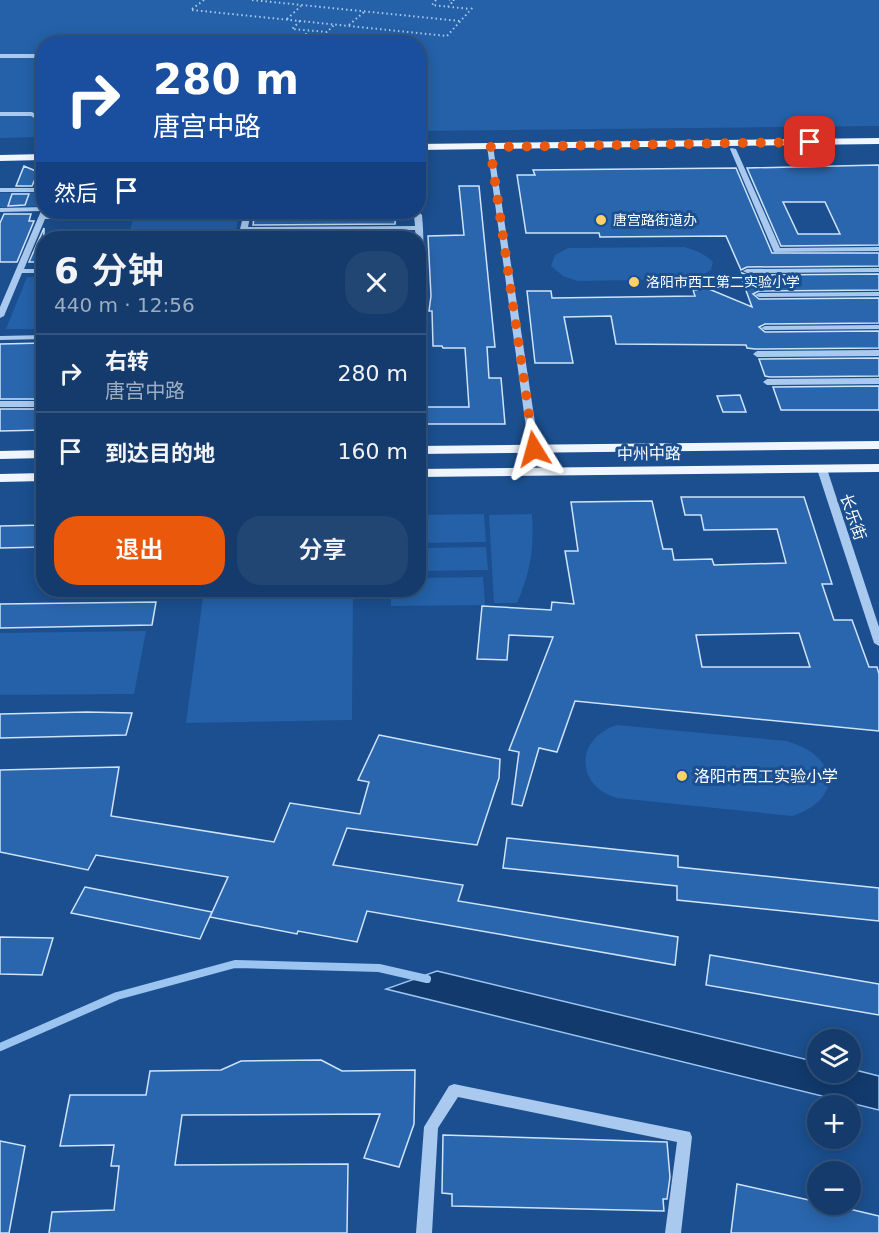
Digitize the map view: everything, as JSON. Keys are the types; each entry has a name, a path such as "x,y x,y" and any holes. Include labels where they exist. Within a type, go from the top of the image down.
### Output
{"main road":[{"path":"426,153 490,149 879,141"},
{"path":"426,147 879,148"},
{"path":"0,149 36,151"},
{"path":"0,158 36,152"},
{"name":"中州中路","path":"426,450 879,445"},
{"path":"0,455 36,454"},
{"name":"中州中路","path":"426,473 879,468"},
{"path":"0,478 36,477"}],"street":[{"path":"0,56 36,56"},
{"path":"0,114 36,114"},
{"path":"32,114 36,117"},
{"path":"490,149 534,449"},
{"path":"733,149 777,250 879,249"},
{"path":"0,190 36,190"},
{"path":"0,210 36,212"},
{"path":"0,316 40,219"},
{"path":"246,219 244,229 419,228 418,219"},
{"path":"747,271 879,270"},
{"path":"19,271 36,271"},
{"path":"759,295 879,294"},
{"path":"765,328 879,327"},
{"path":"0,338 36,337"},
{"path":"757,354 879,353"},
{"path":"767,382 879,381"},
{"path":"0,404 36,404"},
{"name":"长乐街","path":"822,469 879,643"},
{"path":"424,1233 431,1127 454,1090 685,1137 673,1233"}],"path":[{"path":"204,0 192,10 447,36 474,6"},
{"path":"252,0 460,21"},
{"path":"436,0 432,5 471,9"},
{"path":"447,7 454,0 449,0"},
{"path":"286,19 302,5"},
{"path":"349,26 364,11"},
{"path":"301,21 292,29 327,33 335,24"},
{"path":"305,36 310,31"}],"shaded area":[{"path":"0,0 879,0 879,126 426,131 426,36 36,36 36,137 0,138"},
{"path":"0,193 36,193 36,206 0,207"},
{"path":"134,219 238,219 236,231 129,231"},
{"path":"684,247 710,259 713,262 711,270 695,279 577,281 563,276 551,266 555,255 568,248"},
{"path":"27,277 36,277 36,329 6,329"},
{"path":"484,514 486,542 426,543 426,515"},
{"path":"532,514 530,560 526,581 517,603 494,603 489,515"},
{"path":"486,547 488,570 426,571 426,548"},
{"path":"483,577 485,605 391,606 391,597 426,597 426,578"},
{"path":"203,597 353,597 352,720 186,723"},
{"path":"146,631 134,694 0,695 0,633"},
{"path":"617,725 787,741 808,750 819,759 829,778 828,787 824,795 811,808 792,816 617,798 603,792 593,783 587,773 586,762 587,751 593,740 603,731"},
{"path":"437,971 807,1060 807,1083 861,1083 861,1072 879,1076 879,1110 861,1106 861,1095 818,1095 386,989"}],"building":[{"path":"879,165 879,245 781,246 747,168","holes":["783,202 825,202 840,234 798,234"]},
{"path":"24,166 36,171 32,186 16,186"},
{"path":"736,168 772,253 879,253 879,266 747,267 741,270 726,236 600,237 599,233 526,233 517,175 535,175 533,170"},
{"path":"459,186 479,186 495,347 487,347 489,378 501,378 505,424 426,424 426,407 469,407 465,348 433,346 432,311 429,311 431,296 428,236 464,235"},
{"path":"12,194 29,194 25,205 8,206"},
{"path":"4,214 31,214 29,221 34,221 17,262 0,262 0,223"},
{"path":"254,219 395,219 395,224 253,225"},
{"path":"36,246 36,262 29,262"},
{"path":"742,273 747,275 879,274 879,290 759,291 753,294 759,299 879,298 879,323 765,324 759,327 765,332 879,331 879,348 755,349 747,348 746,345 616,344 611,316 564,317 573,363 535,363 527,291 551,291 552,298 695,296 693,290 709,289 752,307 741,277 744,277"},
{"path":"36,343 36,399 0,399 0,344"},
{"path":"879,358 879,376 770,377 765,376 759,359"},
{"path":"879,386 879,410 781,410 773,387"},
{"path":"740,395 746,412 723,412 717,396"},
{"path":"0,409 36,409 36,430 0,431"},
{"path":"681,497 804,497 832,584 822,584 834,620 852,620 869,667 877,667 879,731 575,701 557,752 539,748 522,806 512,804 519,752 509,750 553,637 509,635 507,660 477,659 482,606 551,610 552,602 574,604 565,551 578,551 571,502 652,501 663,549 672,549 674,560 712,559 714,565 786,563 777,529 704,530 701,515 685,515","holes":["799,633 810,667 702,667 696,635"]},
{"path":"36,525 36,547 0,548 0,526"},
{"path":"156,602 152,625 0,628 0,604"},
{"path":"132,713 126,735 0,738 0,714"},
{"path":"379,735 500,759 499,778 477,845 347,828 333,865 463,885 458,901 678,937 675,965 367,911 357,942 298,931 297,934 210,917 228,877 96,855 88,870 0,852 0,770 119,767 111,816 274,842 290,803 360,814 369,782 358,780"},
{"path":"507,838 678,856 678,867 879,888 879,921 677,900 677,886 503,868"},
{"path":"85,887 212,912 200,939 71,913"},
{"path":"0,937 53,938 42,975 0,974"},
{"path":"710,955 879,984 879,1015 706,985"},
{"path":"321,1060 342,1071 415,1070 414,1124 399,1167 364,1158 380,1114 182,1115 175,1165 348,1164 347,1233 49,1233 52,1212 114,1210 119,1166 111,1166 114,1145 60,1146 70,1095 146,1095 150,1071 221,1070 241,1061"},
{"path":"443,1135 667,1142 670,1177 667,1199 663,1199 664,1211 452,1206 452,1194 442,1193"},
{"path":"0,1141 25,1146 9,1233 0,1233"},
{"path":"737,1184 807,1200 807,1215 861,1215 861,1212 879,1216 879,1233 731,1233"}],"waterway":[{"path":"0,1047 117,996 235,964 379,968 427,979"}],"place":[{"name":"唐宫路街道办","path":"601,220"},
{"name":"洛阳市西工第二实验小学","path":"634,282"},
{"name":"洛阳市西工实验小学","path":"682,776"}],"route":[{"path":"534,449 490,147 810,142"}]}
